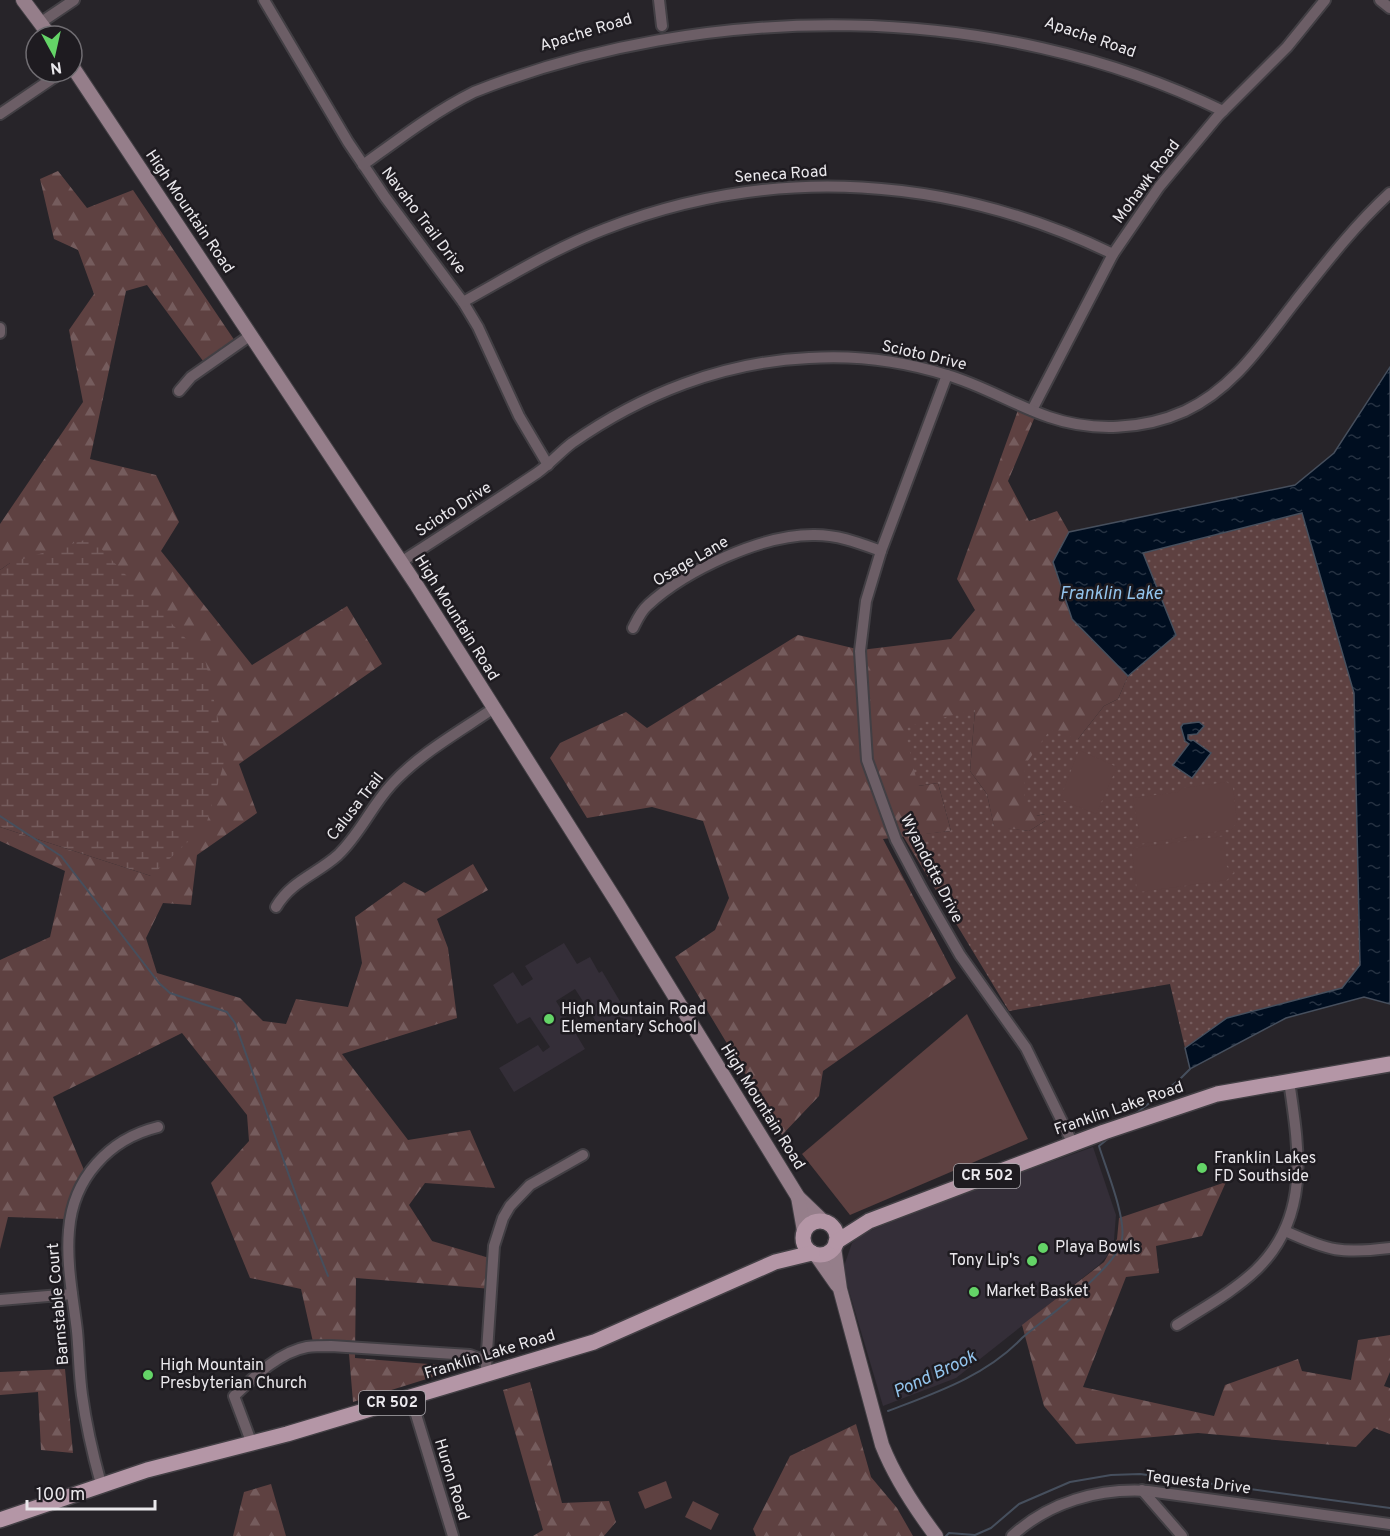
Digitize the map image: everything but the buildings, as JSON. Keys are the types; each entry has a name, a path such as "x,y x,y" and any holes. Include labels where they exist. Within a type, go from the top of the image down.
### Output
{"main road":[{"path":"23,0 40,22"},
{"name":"High Mountain Road","path":"84,84 401,562 618,904 798,1197 826,1222"},
{"name":"Franklin Lake Road","path":"835,1245 869,1221 1104,1132 1217,1094 1390,1064"},
{"name":"High Mountain Road","path":"798,1197 803,1233"},
{"name":"Franklin Lake Road","path":"826,1222 869,1221"},
{"path":"826,1222 836,1232 835,1245 840,1289 888,1460 914,1506 935,1535"},
{"name":"CR 502","path":"803,1233 812,1223 826,1222"},
{"path":"803,1233 805,1247 814,1254 840,1289"},
{"name":"Franklin Lake Road","path":"776,1262 803,1233"},
{"name":"CR 502","path":"814,1254 825,1254 835,1245"},
{"name":"Franklin Lake Road","path":"0,1520 101,1484 175,1462 252,1444 411,1398 486,1367 594,1342 776,1262 814,1254"}],"street":[{"path":"40,22 74,0"},
{"name":"Navaho Trail Drive","path":"264,0 324,104 363,165 463,302 478,327 519,416 548,465"},
{"path":"659,0 661,26"},
{"name":"Mohawk Road","path":"1032,410 1113,254 1159,187 1223,111 1287,47 1325,0"},
{"path":"1380,0 1390,8"},
{"name":"Apache Road","path":"1041,37 1090,52 1148,74 1223,111"},
{"name":"Apache Road","path":"363,165 437,111 545,60 598,43"},
{"path":"0,114 44,84"},
{"name":"Seneca Road","path":"463,302 545,256 604,229 635,218 718,196 793,187 868,187 964,200 1037,221 1113,254"},
{"name":"Scioto Drive","path":"401,562 548,465 570,444 671,388 726,370 783,360 840,357 898,363 947,375 974,384 1032,410 1073,423 1109,427 1156,421 1182,412 1216,393 1243,368 1337,247 1390,193"},
{"path":"0,328 0,333"},
{"path":"179,391 192,377 251,335"},
{"name":"Wyandotte Drive","path":"947,375 881,551 866,601 860,651 867,760 896,840 922,889 960,955 1026,1048 1073,1144"},
{"name":"Osage Lane","path":"633,628 641,613 658,597 717,561 753,545 814,534 848,538 881,551"},
{"name":"Calusa Trail","path":"276,907 291,887 322,868 347,846 379,799 402,774 417,761 494,708"},
{"path":"1177,1324 1240,1284 1270,1254 1285,1231 1293,1209 1299,1167 1289,1081"},
{"name":"Barnstable Court","path":"101,1484 87,1430 81,1393 69,1229 75,1201 90,1172 111,1149 125,1139 141,1131 158,1127"},
{"path":"486,1367 494,1246 502,1218 530,1185 583,1155"},
{"path":"1285,1231 1318,1246 1334,1250 1357,1252 1390,1248"},
{"path":"0,1300 72,1294"},
{"path":"252,1444 234,1396 255,1376 295,1350 331,1346 470,1355 486,1367"},
{"name":"Huron Road","path":"411,1398 453,1536"},
{"path":"1142,1490 1182,1536"},
{"name":"Tequesta Drive","path":"1012,1536 1044,1513 1073,1500 1113,1491 1142,1490 1390,1524"}],"shaded area":[{"name":"High Mountain Road Elementary School","path":"564,943 577,964 590,957 599,973 602,971 621,1003 633,1005 632,1021 619,1017 617,1025 609,1023 607,1034 591,1031 595,1020 575,989 556,1001 585,1049 514,1092 499,1068 538,1045 543,1052 550,1047 530,1017 517,1024 493,985 513,972 522,986 533,979 525,966"},
{"path":"1093,1147 1116,1215 1114,1240 1107,1256 1099,1265 956,1378 883,1406 846,1281 844,1266 852,1243 864,1233 984,1186"}],"green space":[{"path":"58,171 87,208 133,190 237,344 206,365 147,285 126,291 90,459 156,475 179,522 161,551 252,665 347,606 382,664 239,764 257,813 197,855 191,905 163,903 146,938 157,973 240,998 263,1021 286,1024 296,999 348,1007 362,963 355,917 404,882 425,893 473,864 488,890 437,919 448,948 457,1018 342,1054 408,1140 470,1130 495,1188 425,1183 409,1205 432,1241 496,1260 492,1289 356,1278 355,1358 465,1367 353,1402 348,1342 313,1342 301,1289 250,1278 211,1183 249,1141 247,1115 182,1033 53,1097 87,1177 67,1219 8,1217 0,1249 0,960 50,937 65,871 0,841 0,827 151,876 10,563 0,570 0,524 83,402 69,330 94,294 78,250 54,239 40,179"},
{"path":"1022,399 1039,407 1008,481 1029,521 1057,511 1069,532 1053,562 1072,619 1128,676 1118,699 1104,706 1078,739 1036,816 1045,814 1045,821 1029,831 994,827 987,794 970,771 975,710 918,786 938,783 951,831 883,839 956,978 823,1071 819,1096 782,1135 675,957 715,930 729,898 703,821 652,807 587,818 550,758 560,743 626,712 647,728 798,635 861,650 951,639 975,610 957,579"},
{"path":"1302,513 1354,693 1360,965 1342,988 1227,1018 1185,1048 1170,984 1009,1011 903,836 951,831 938,783 918,786 904,727 975,710 970,771 987,794 994,826 1029,831 1045,821 1045,814 1036,816 1024,802 1025,765 1050,730 1078,739 1104,706 1118,699 1128,676 1176,635 1143,553"},
{"path":"91,538 205,659 226,756 206,825 151,876 0,827 0,570 10,563"},
{"path":"1079,750 1117,767 1096,814 1060,799"},
{"path":"1227,782 1233,787 1237,822 1232,829 1141,844 1133,798"},
{"path":"1224,836 1228,839 1223,841 1227,867 1234,872 1227,880 1140,892 1137,890 1132,852 1134,848"},
{"path":"967,1014 1028,1139 850,1215 802,1154"},
{"path":"1226,1182 1202,1236 1156,1246 1159,1273 1126,1277 1083,1387 1214,1416 1225,1385 1298,1359 1302,1371 1351,1380 1358,1340 1390,1335 1390,1372 1384,1386 1390,1388 1390,1434 1374,1428 1356,1447 1198,1433 1076,1444 1044,1406 1022,1325 1104,1262 1117,1239 1119,1218"},
{"path":"65,1369 73,1453 41,1450 38,1392 0,1395 0,1372"},
{"path":"530,1382 562,1503 609,1501 616,1522 604,1536 533,1536 543,1530 503,1390"},
{"path":"856,1424 871,1477 897,1508 913,1536 756,1536 753,1529 790,1456"},
{"path":"666,1481 672,1498 645,1509 638,1492"},
{"path":"271,1484 286,1536 233,1536 244,1492"},
{"path":"693,1501 719,1514 711,1530 685,1517"}],"water":[{"name":"Franklin Lake","path":"1390,367 1390,1004 1364,997 1286,1018 1190,1069 1185,1048 1227,1018 1342,988 1360,965 1354,693 1302,513 1143,553 1176,635 1128,676 1072,619 1053,562 1069,532 1295,485 1334,453"},
{"path":"1199,722 1204,726 1197,734 1188,735 1188,739 1211,753 1192,778 1173,765 1189,744 1185,741 1181,727 1183,724"}],"waterway":[{"path":"0,816 61,856 159,983 170,993 227,1012 235,1023 297,1198 328,1276"},
{"name":"Pond Brook","path":"1134,1115 1190,1069"},
{"name":"Pond Brook","path":"888,1411 959,1382 992,1363 1079,1292 1108,1264 1122,1239 1121,1218 1099,1146 1110,1137"},
{"path":"946,1536 949,1533 975,1535 991,1528 1019,1504 1070,1482 1111,1475 1140,1474 1390,1508"}],"place":[{"name":"High Mountain Road Elementary School","path":"549,1019"},
{"name":"Franklin Lakes FD Southside","path":"1202,1168"},
{"name":"Playa Bowls","path":"1043,1248"},
{"name":"Tony Lip's","path":"1032,1261"},
{"name":"Market Basket","path":"974,1292"},
{"name":"High Mountain Presbyterian Church","path":"148,1375"}]}
